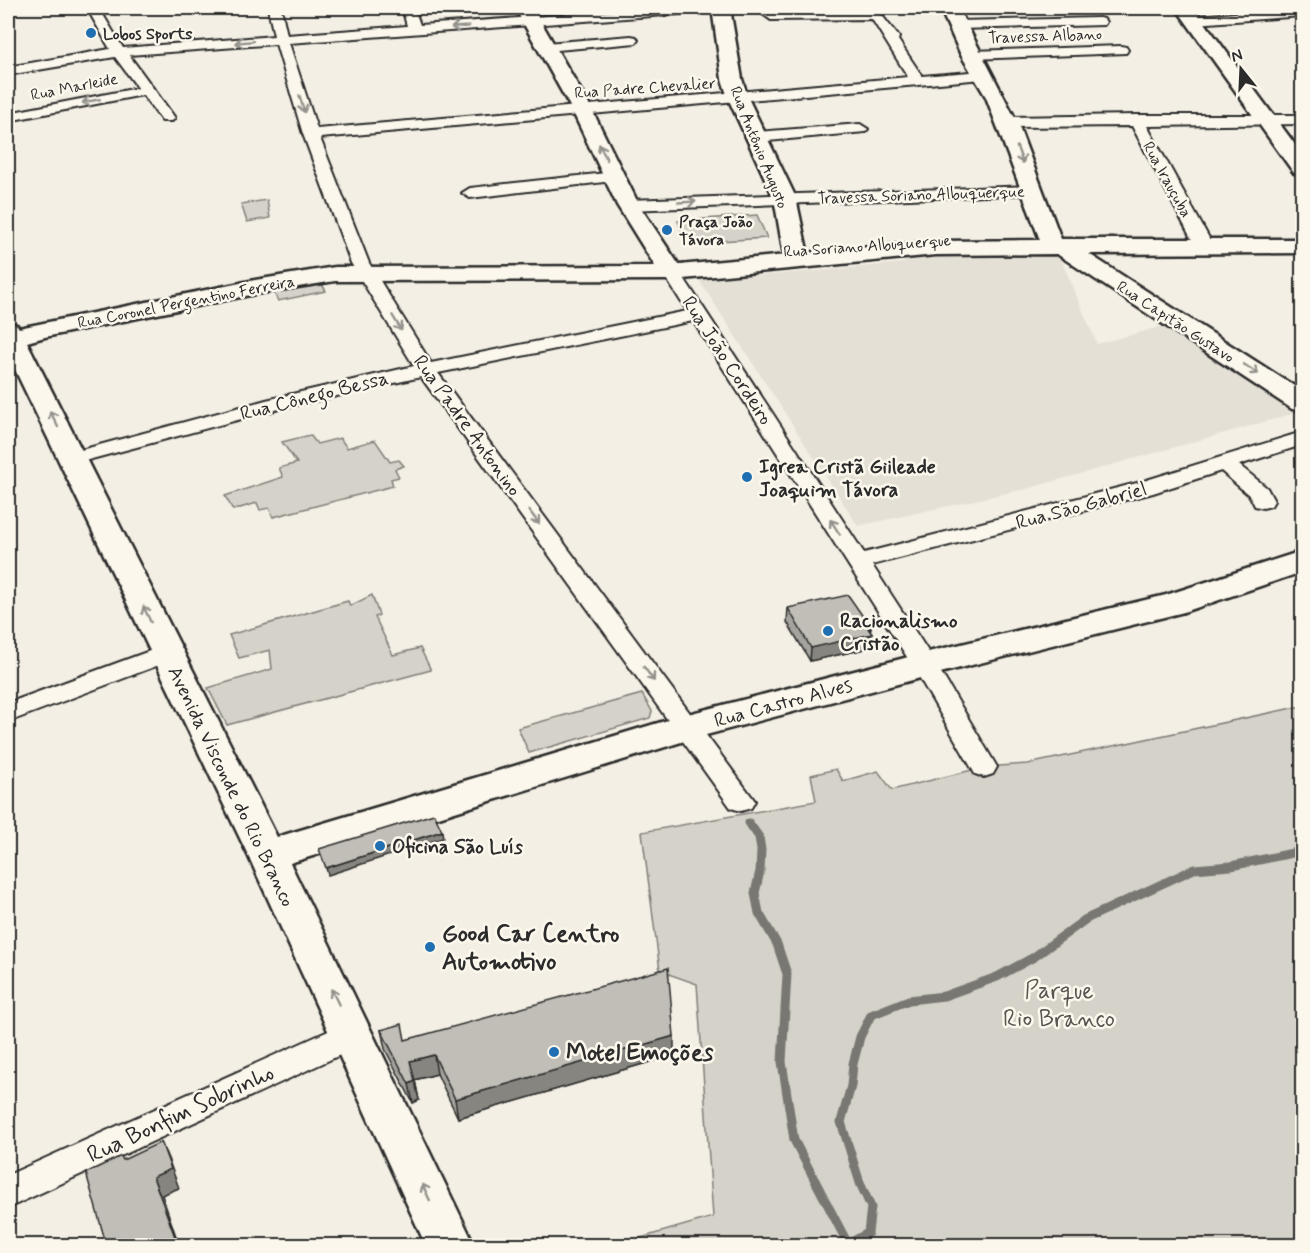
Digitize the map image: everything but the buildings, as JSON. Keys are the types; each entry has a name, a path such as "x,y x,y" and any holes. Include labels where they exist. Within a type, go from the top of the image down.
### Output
{"street":[{"path":"93,8 119,52 167,118"},
{"name":"Rua Padre Antonino","path":"274,8 281,39 311,134 364,268 425,369 741,801"},
{"path":"408,8 415,30"},
{"path":"8,71 119,52 415,30 528,14 706,8"},
{"name":"Rua Antônio Augusto","path":"721,8 732,79 738,98 785,198 795,250"},
{"path":"760,8 771,16 873,11 918,81"},
{"path":"1190,14 1302,12"},
{"name":"Rua João Cordeiro","path":"528,14 582,110 628,205 924,665 984,767"},
{"path":"1190,14 1302,168"},
{"path":"1055,242 996,97 971,56 953,16 1099,22"},
{"path":"546,47 631,40"},
{"name":"Travessa Albano","path":"971,56 1121,51"},
{"name":"Rua Padre Chevalier","path":"311,134 982,75"},
{"name":"Rua Marleide","path":"8,117 148,90"},
{"name":"Rua Irauçuba","path":"1136,120 1200,238"},
{"path":"1007,122 1302,120"},
{"path":"757,137 860,129"},
{"path":"470,193 615,177"},
{"name":"Travessa Soriano Albuquerque","path":"628,205 1033,191"},
{"name":"Rua Soriano Albuquerque","path":"669,268 795,250 907,245 1302,237"},
{"name":"Rua Soriano Albuquerque","path":"1055,242 1302,246"},
{"name":"Rua Capitão Gustavo","path":"1055,242 1302,403"},
{"name":"Rua Soriano Albuquerque","path":"364,268 669,268 907,245"},
{"name":"Rua Coronel Pergentino Ferreira","path":"9,334 39,330 255,286 364,268"},
{"name":"Rua Cônego Bessa","path":"74,458 273,404 425,369 699,314"},
{"name":"Avenida Visconde do Rio Branco","path":"9,334 74,458 166,653 267,855 451,1245"},
{"name":"Rua São Gabriel","path":"857,562 1039,517 1226,464 1302,438"},
{"path":"1226,464 1258,493 1263,501"},
{"name":"Rua Castro Alves","path":"267,855 688,727 924,665 1173,604 1302,561"},
{"path":"8,713 166,653"},
{"name":"Rua Bonfim Sobrinho","path":"8,1192 353,1034"}],"shaded area":[{"path":"1059,255 1097,344 1167,325 1299,412 1030,488 858,526 699,280 703,275 730,273 758,276 904,263 906,256"}],"green space":[{"path":"267,200 270,218 247,222 241,204"},
{"path":"757,215 767,238 686,243 678,221"},
{"path":"321,283 326,291 278,301 273,291"},
{"path":"310,435 317,444 340,438 347,448 375,440 390,462 399,460 404,466 395,469 399,477 391,479 393,486 273,517 269,508 260,510 257,503 233,510 225,496 283,477 279,468 297,463 282,442"},
{"path":"372,595 379,615 375,617 393,655 420,648 431,670 227,725 208,688 272,669 270,650 239,658 229,635 348,601 350,606"},
{"path":"642,694 652,711 650,718 529,753 518,728"},
{"name":"Parque Rio Branco","path":"1302,706 1302,1245 613,1246 713,1217 697,984 660,971 642,832 816,801 811,775 836,769 843,781 878,771 892,790 984,767 1028,764"}],"waterway":[{"path":"749,823 759,837 761,850 760,871 755,893 759,913 777,944 787,974 782,1062 794,1140 848,1244"},
{"path":"848,1244 868,1233 871,1207 860,1183 841,1122 851,1086 853,1064 860,1037 871,1015 909,1000 944,996 997,977 1034,957 1086,919 1194,869 1231,866 1302,851"},
{"path":"844,1246 848,1244"}],"place":[{"name":"Lobos Sports","path":"91,33"},
{"name":"Praça João Távora","path":"667,230"},
{"name":"Igrea Cristã Giileade Joaquim Távora","path":"747,477"},
{"name":"Racionalismo Cristão","path":"828,631"},
{"name":"Oficina São Luís","path":"380,846"},
{"name":"Good Car Centro Automotivo","path":"430,947"},
{"name":"Motel Emoções","path":"554,1052"}]}
